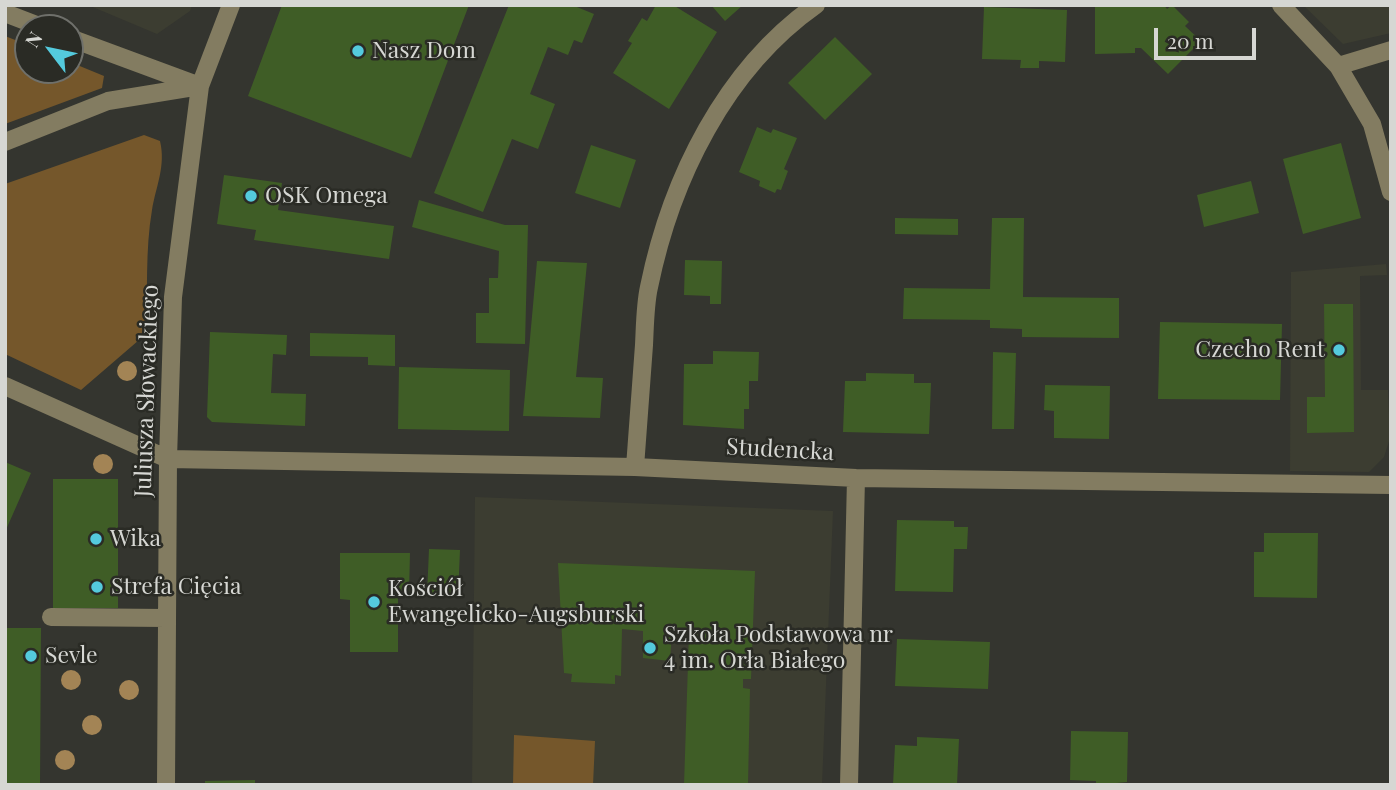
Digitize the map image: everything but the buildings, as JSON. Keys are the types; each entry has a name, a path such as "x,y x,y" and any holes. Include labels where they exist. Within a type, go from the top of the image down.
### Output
{"street":[{"name":"Juliusza Słowackiego","path":"166,785 168,459 173,297 200,86 231,5"},
{"path":"635,467 648,288 662,236 695,152 718,107 749,65 816,5"},
{"path":"1280,5 1338,66 1372,124 1391,192"},
{"path":"84,43 200,86"},
{"path":"1338,66 1391,50"},
{"path":"5,142 108,101 200,86"},
{"path":"5,386 168,459"},
{"name":"Studencka","path":"168,459 635,467 856,478 1391,485"},
{"path":"849,785 856,478"},
{"path":"51,617 166,618"}],"shaded area":[{"path":"88,5 192,5 190,11 157,34"},
{"path":"1303,5 1391,5 1391,33 1343,44"},
{"path":"5,36 14,40 14,84 84,84 84,68 104,76 102,88 5,124"},
{"path":"144,135 160,141 162,150 148,241 146,334 81,390 5,354 5,184"},
{"path":"1386,264 1387,275 1360,276 1361,390 1388,390 1390,438 1384,457 1369,472 1290,471 1291,272"},
{"name":"Szkoła Podstawowa nr 4 im. Orła Białego","path":"475,497 833,511 822,785 472,785"},
{"path":"514,735 595,741 593,785 513,785"}],"place":[{"name":"Nasz Dom","path":"358,51"},
{"name":"OSK Omega","path":"251,196"},
{"name":"Czecho Rent","path":"1339,350"},
{"name":"Wika","path":"96,539"},
{"name":"Strefa Cięcia","path":"97,587"},
{"name":"Kościół Ewangelicko-Augsburski","path":"374,602"},
{"name":"Szkoła Podstawowa nr 4 im. Orła Białego","path":"650,648"},
{"name":"Sevle","path":"31,656"}]}
